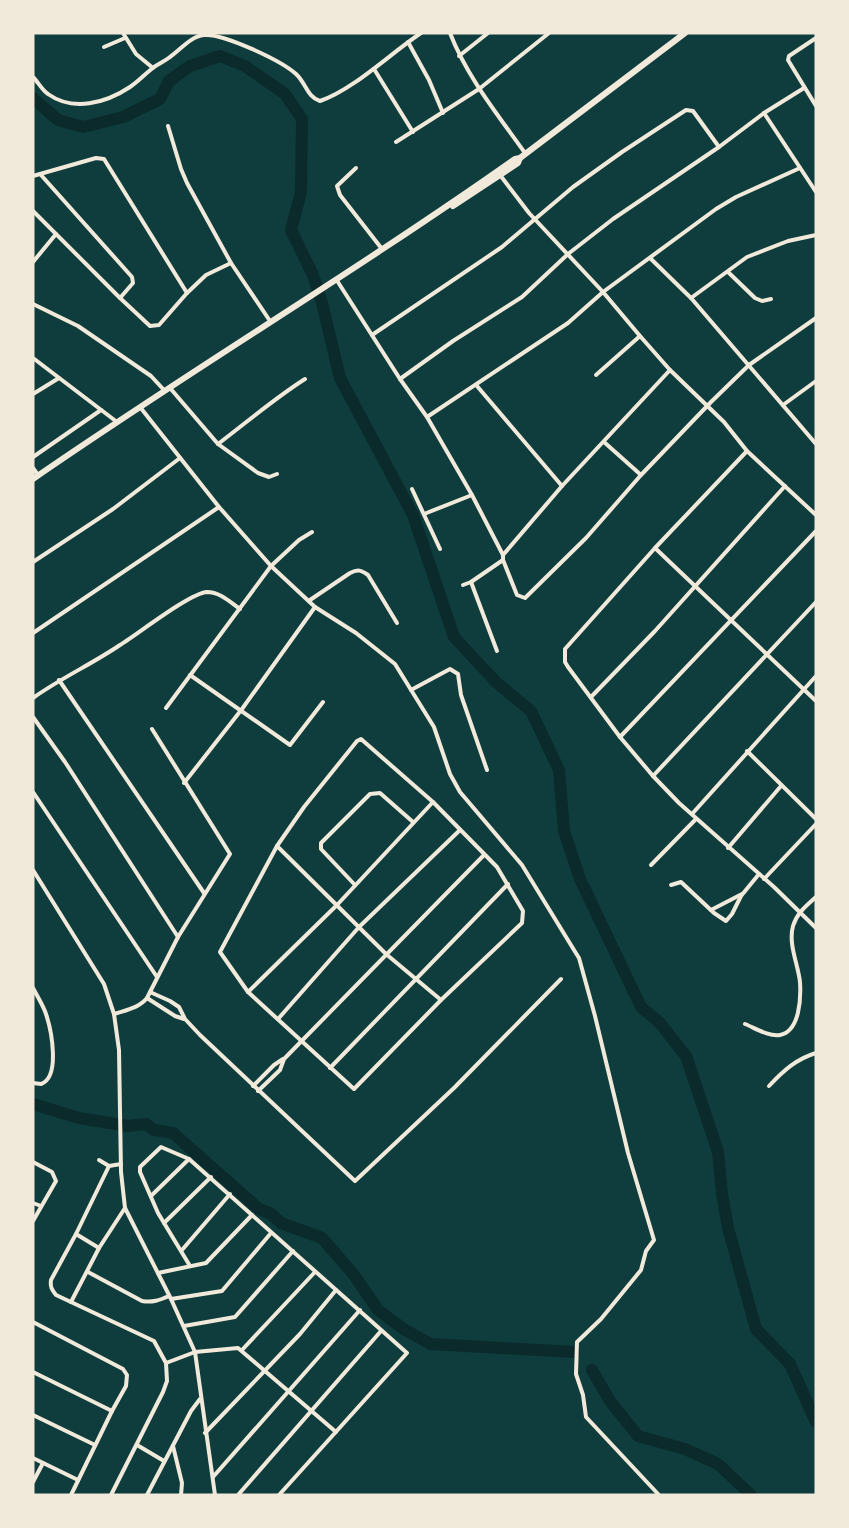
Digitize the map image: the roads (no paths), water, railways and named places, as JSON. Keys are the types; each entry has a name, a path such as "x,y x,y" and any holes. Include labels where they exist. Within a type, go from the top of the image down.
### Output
{"highway":[{"path":"422,223 424,219 523,156 685,33"},
{"path":"36,477 270,321 422,223 500,176 518,163 523,156"}],"street":[{"path":"123,33 136,54 153,68"},
{"path":"33,77 46,93 57,99 81,105 95,103 128,88 201,34 234,41 281,64 297,75 312,97 320,101 329,98 374,69 421,33"},
{"path":"450,33 459,56 523,156"},
{"path":"459,56 488,33"},
{"path":"396,142 479,89 549,33"},
{"path":"104,46 125,38"},
{"path":"816,38 789,56 788,60 816,106"},
{"path":"408,42 429,80 443,113"},
{"path":"374,69 413,132"},
{"path":"400,379 453,341 522,297 568,254 613,219 719,147 764,113 804,88"},
{"path":"372,335 502,247 573,187 686,110 693,111 719,147"},
{"path":"764,113 816,192"},
{"path":"168,126 187,183 231,263 270,321"},
{"path":"33,174 41,175 96,158 104,159 187,293"},
{"path":"356,168 336,186 340,195 383,249"},
{"path":"427,417 477,386 568,323 603,292 651,259 716,209 736,197 800,168"},
{"path":"41,175 132,277 133,283 120,298"},
{"path":"500,176 535,219 603,292 670,370 724,422 747,452 816,515"},
{"path":"33,211 150,326 159,325 187,293 207,275 231,263"},
{"path":"33,262 56,234"},
{"path":"692,298 747,257 788,241 816,235"},
{"path":"651,259 692,298 816,443"},
{"path":"728,272 755,298 762,301 771,299"},
{"path":"336,279 427,417 472,495 503,555 517,595 521,598 530,595 586,538 641,475 749,365 816,318"},
{"path":"33,304 78,326 151,376 167,389 218,444 258,473 269,477 277,474"},
{"path":"596,375 640,336"},
{"path":"33,358 117,422"},
{"path":"503,555 562,486 670,370"},
{"path":"33,394 59,378"},
{"path":"218,444 286,391 306,379"},
{"path":"783,405 816,381"},
{"path":"477,386 562,486"},
{"path":"139,407 219,507 271,566 315,607 356,633 391,660 434,727 450,774 460,792 522,865 579,958 628,1153 654,1240 646,1251 641,1270 602,1318 577,1342 576,1374 583,1395 586,1417 659,1495"},
{"path":"33,457 101,410"},
{"path":"604,442 641,475"},
{"path":"747,452 655,548 565,649 564,658 568,667 592,696 620,737 653,776 696,819 765,879 816,928"},
{"path":"33,562 113,509 180,458"},
{"path":"33,468 36,477"},
{"path":"592,696 785,486"},
{"path":"412,489 440,549"},
{"path":"424,514 472,495"},
{"path":"33,633 219,507"},
{"path":"620,737 816,531"},
{"path":"166,708 271,566 299,540 312,532"},
{"path":"655,548 816,701"},
{"path":"463,585 503,560"},
{"path":"309,600 350,573 356,570 362,571 368,575 398,623"},
{"path":"471,582 497,651"},
{"path":"33,698 118,646 177,606 207,592 222,596 240,609"},
{"path":"653,776 816,603"},
{"path":"184,783 242,709 315,607"},
{"path":"411,690 450,669 458,674 461,695 487,770"},
{"path":"190,675 242,709 290,745 323,702"},
{"path":"692,814 816,676"},
{"path":"59,680 204,894"},
{"path":"33,717 66,762 178,937"},
{"path":"114,1014 137,1006 147,998 178,937 230,854 152,729"},
{"path":"361,739 433,802 497,867 523,911 522,922 441,1000 357,1088 351,1089 248,992 220,952 277,846 304,807 357,741 361,739"},
{"path":"747,751 816,822 765,879"},
{"path":"728,848 781,786"},
{"path":"33,792 158,977"},
{"path":"355,885 321,849 321,843 370,794 374,793 380,793 413,822"},
{"path":"248,992 337,905 433,802"},
{"path":"651,865 696,819"},
{"path":"278,1019 359,927 460,830"},
{"path":"277,846 386,954 441,1000"},
{"path":"254,1086 302,1041 484,855"},
{"path":"33,870 104,984 114,1014 119,1060 121,1164 125,1208 195,1352 215,1495"},
{"path":"671,885 681,882 726,921 743,893 759,874"},
{"path":"330,1068 508,884"},
{"path":"711,910 743,893"},
{"path":"745,1024 772,1035 780,1035 790,1030 796,1023 800,982 794,956 793,930 799,912 816,897"},
{"path":"150,992 178,1007 185,1019 258,1091 309,1135 355,1181 454,1088 561,979"},
{"path":"33,988 45,1012 51,1032 53,1051 49,1079 46,1082 34,1084"},
{"path":"147,998 174,1016 185,1019"},
{"path":"769,1086 787,1067 816,1053"},
{"path":"258,1091 280,1070 284,1059"},
{"path":"189,1266 182,1250 164,1223 140,1170 159,1148 189,1159 211,1177 407,1353 279,1495"},
{"path":"152,1195 189,1159"},
{"path":"99,1160 109,1166 121,1164"},
{"path":"33,1162 52,1172 57,1181 33,1221"},
{"path":"109,1166 50,1285 56,1295 154,1341 166,1363 167,1381 163,1392 111,1495"},
{"path":"164,1223 211,1177"},
{"path":"182,1250 230,1194"},
{"path":"33,1203 41,1206"},
{"path":"71,1302 99,1248 125,1208"},
{"path":"158,1273 206,1263 252,1215"},
{"path":"88,1272 148,1302 222,1290 271,1233"},
{"path":"76,1234 99,1248"},
{"path":"184,1326 235,1317 293,1251"},
{"path":"242,1350 315,1272"},
{"path":"205,1434 300,1334 336,1290"},
{"path":"212,1478 360,1310"},
{"path":"33,1322 123,1369 127,1375 128,1381 71,1495"},
{"path":"238,1495 381,1331"},
{"path":"166,1363 195,1352 235,1348 242,1350 336,1432"},
{"path":"33,1372 112,1411"},
{"path":"147,1495 172,1445 200,1399"},
{"path":"33,1415 95,1445"},
{"path":"137,1445 164,1461"},
{"path":"172,1445 182,1483 181,1495"},
{"path":"33,1458 78,1480"},
{"path":"33,1482 43,1463"}],"waterway":[{"path":"33,98 58,120 83,127 123,117 160,99 169,81 190,66 220,56 245,66 285,94 302,119 301,192 291,230 313,275 340,378 413,515 454,637 496,682 531,711 559,770 564,831 580,879 641,1007 659,1022 686,1056 718,1152 728,1228 756,1329 790,1364 816,1422"},
{"path":"33,1104 79,1118 128,1126 146,1124 154,1130 173,1133 259,1209 270,1213 281,1223 322,1238 354,1275 378,1310 405,1330 431,1344 574,1352"},
{"path":"592,1370 610,1401 638,1436 685,1449 718,1464 751,1495"}]}
